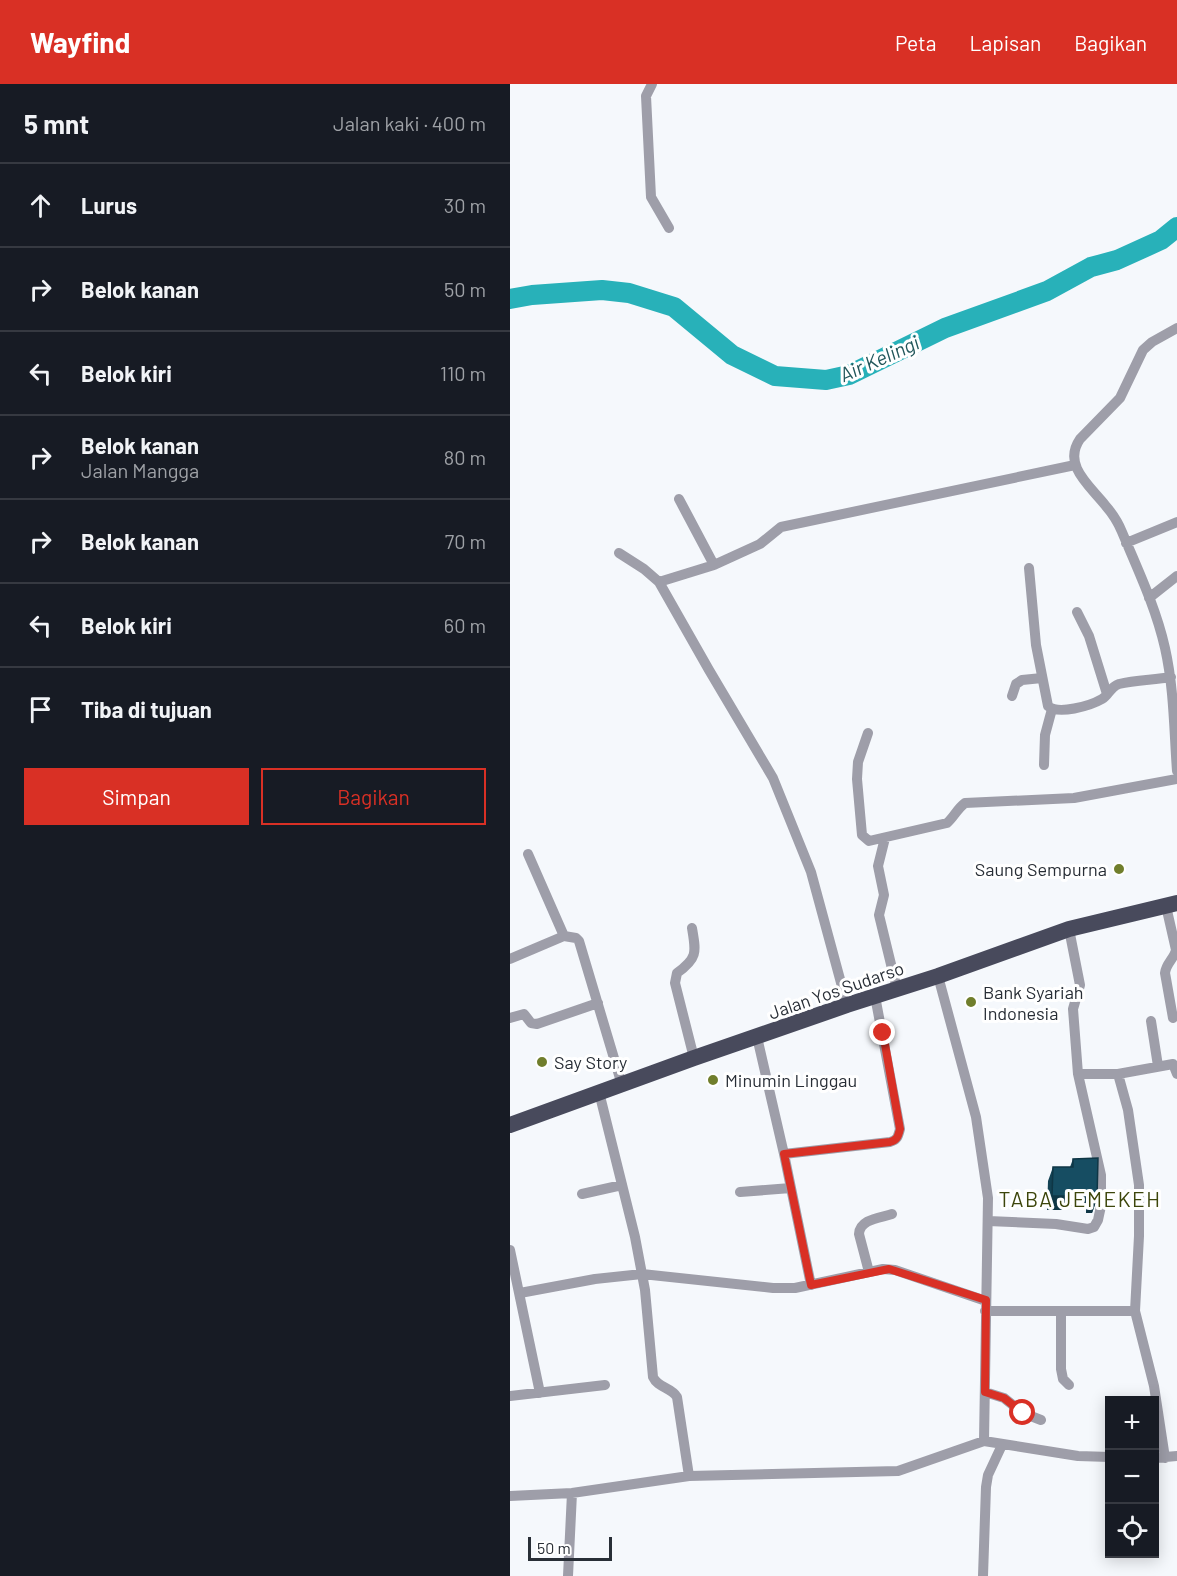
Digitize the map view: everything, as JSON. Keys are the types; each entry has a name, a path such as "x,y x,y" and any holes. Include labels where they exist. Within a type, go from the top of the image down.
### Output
{"highway":[{"name":"Jalan Yos Sudarso","path":"510,1125 694,1058 938,976 1069,929 1172,904"}],"street":[{"path":"652,84 646,96 651,197 669,228"},
{"path":"1177,328 1152,342 1143,350 1120,398 1075,446 1073,455 1081,476 1113,515 1149,598 1165,646 1171,677 1177,771"},
{"path":"659,582 714,565 760,544 781,526 1075,465"},
{"path":"680,499 714,565"},
{"path":"1126,543 1177,522"},
{"path":"619,553 659,582 773,777 811,872 847,1005"},
{"path":"1029,568 1036,645 1048,706 1052,709 1064,710 1102,699 1110,689 1120,684 1171,677"},
{"path":"1149,598 1177,576"},
{"path":"1077,612 1089,636 1107,694"},
{"path":"1012,696 1016,684 1022,680 1042,678"},
{"path":"1044,765 1045,735 1052,709"},
{"path":"868,733 858,762 857,779 862,835 869,841 947,823 953,818 957,808 965,803 1074,798 1177,779"},
{"path":"885,838 878,866 884,895 879,915 897,989"},
{"path":"528,854 564,936"},
{"path":"1172,904 1176,950 1166,966 1165,973 1173,1018"},
{"path":"692,928 696,950 690,963 677,973 675,983 694,1058"},
{"path":"988,1221 1056,1224 1088,1229 1094,1227 1098,1220 1101,1206 1101,1174 1078,1074 1073,1009 1080,985 1069,929"},
{"path":"510,959 564,936 574,936 579,941 622,1085"},
{"path":"938,976 976,1117 984,1163 988,1221 984,1442"},
{"path":"784,1154 890,1142 895,1141 898,1137 900,1129 875,996"},
{"path":"510,1018 525,1014 531,1023 537,1024 598,1003"},
{"path":"1151,1022 1158,1065"},
{"path":"757,1037 811,1285"},
{"path":"1078,1074 1118,1074 1158,1065 1176,1067"},
{"path":"1118,1074 1128,1110 1139,1185 1135,1311 1159,1410 1160,1458 1177,1456"},
{"path":"599,1092 642,1274 653,1377 657,1384 672,1390 677,1397 689,1476"},
{"path":"582,1194 622,1185"},
{"path":"740,1192 791,1188"},
{"path":"869,1272 859,1234 860,1227 892,1214"},
{"path":"510,1250 540,1393"},
{"path":"520,1293 595,1279 642,1274 773,1288 795,1288 884,1269 895,1270 985,1306 1061,1311 1135,1311"},
{"path":"1061,1311 1061,1369 1063,1379 1069,1385"},
{"path":"510,1396 605,1385"},
{"path":"985,1392 999,1396 1023,1413 1041,1420"},
{"path":"510,1496 572,1493 689,1476 898,1471 984,1442 1078,1456 1105,1457"},
{"path":"983,1576 985,1496 988,1475 1002,1445"},
{"path":"567,1576 572,1493"}],"building":[{"path":"1098,1158 1097,1199 1091,1199 1091,1192 1067,1192 1067,1196 1052,1196 1053,1167 1073,1167 1073,1159"}],"waterway":[{"name":"Air Kelingi","path":"510,299 532,295 602,290 629,293 674,307 732,355 775,376 826,380 849,375 945,328 1047,291 1091,267 1117,260 1161,240 1177,227"}],"place":[{"name":"Saung Sempurna","path":"1119,869"},
{"name":"Bank Syariah Indonesia","path":"971,1002"},
{"name":"Say Story","path":"542,1062"},
{"name":"Minumin Linggau","path":"713,1080"}],"district":[{"name":"TABA JEMEKEH","path":"1080,1198"}],"route":[{"path":"883,1033 900,1129 895,1141 784,1154 811,1285 889,1269 986,1300 985,1392 1004,1398 1023,1413"}]}
